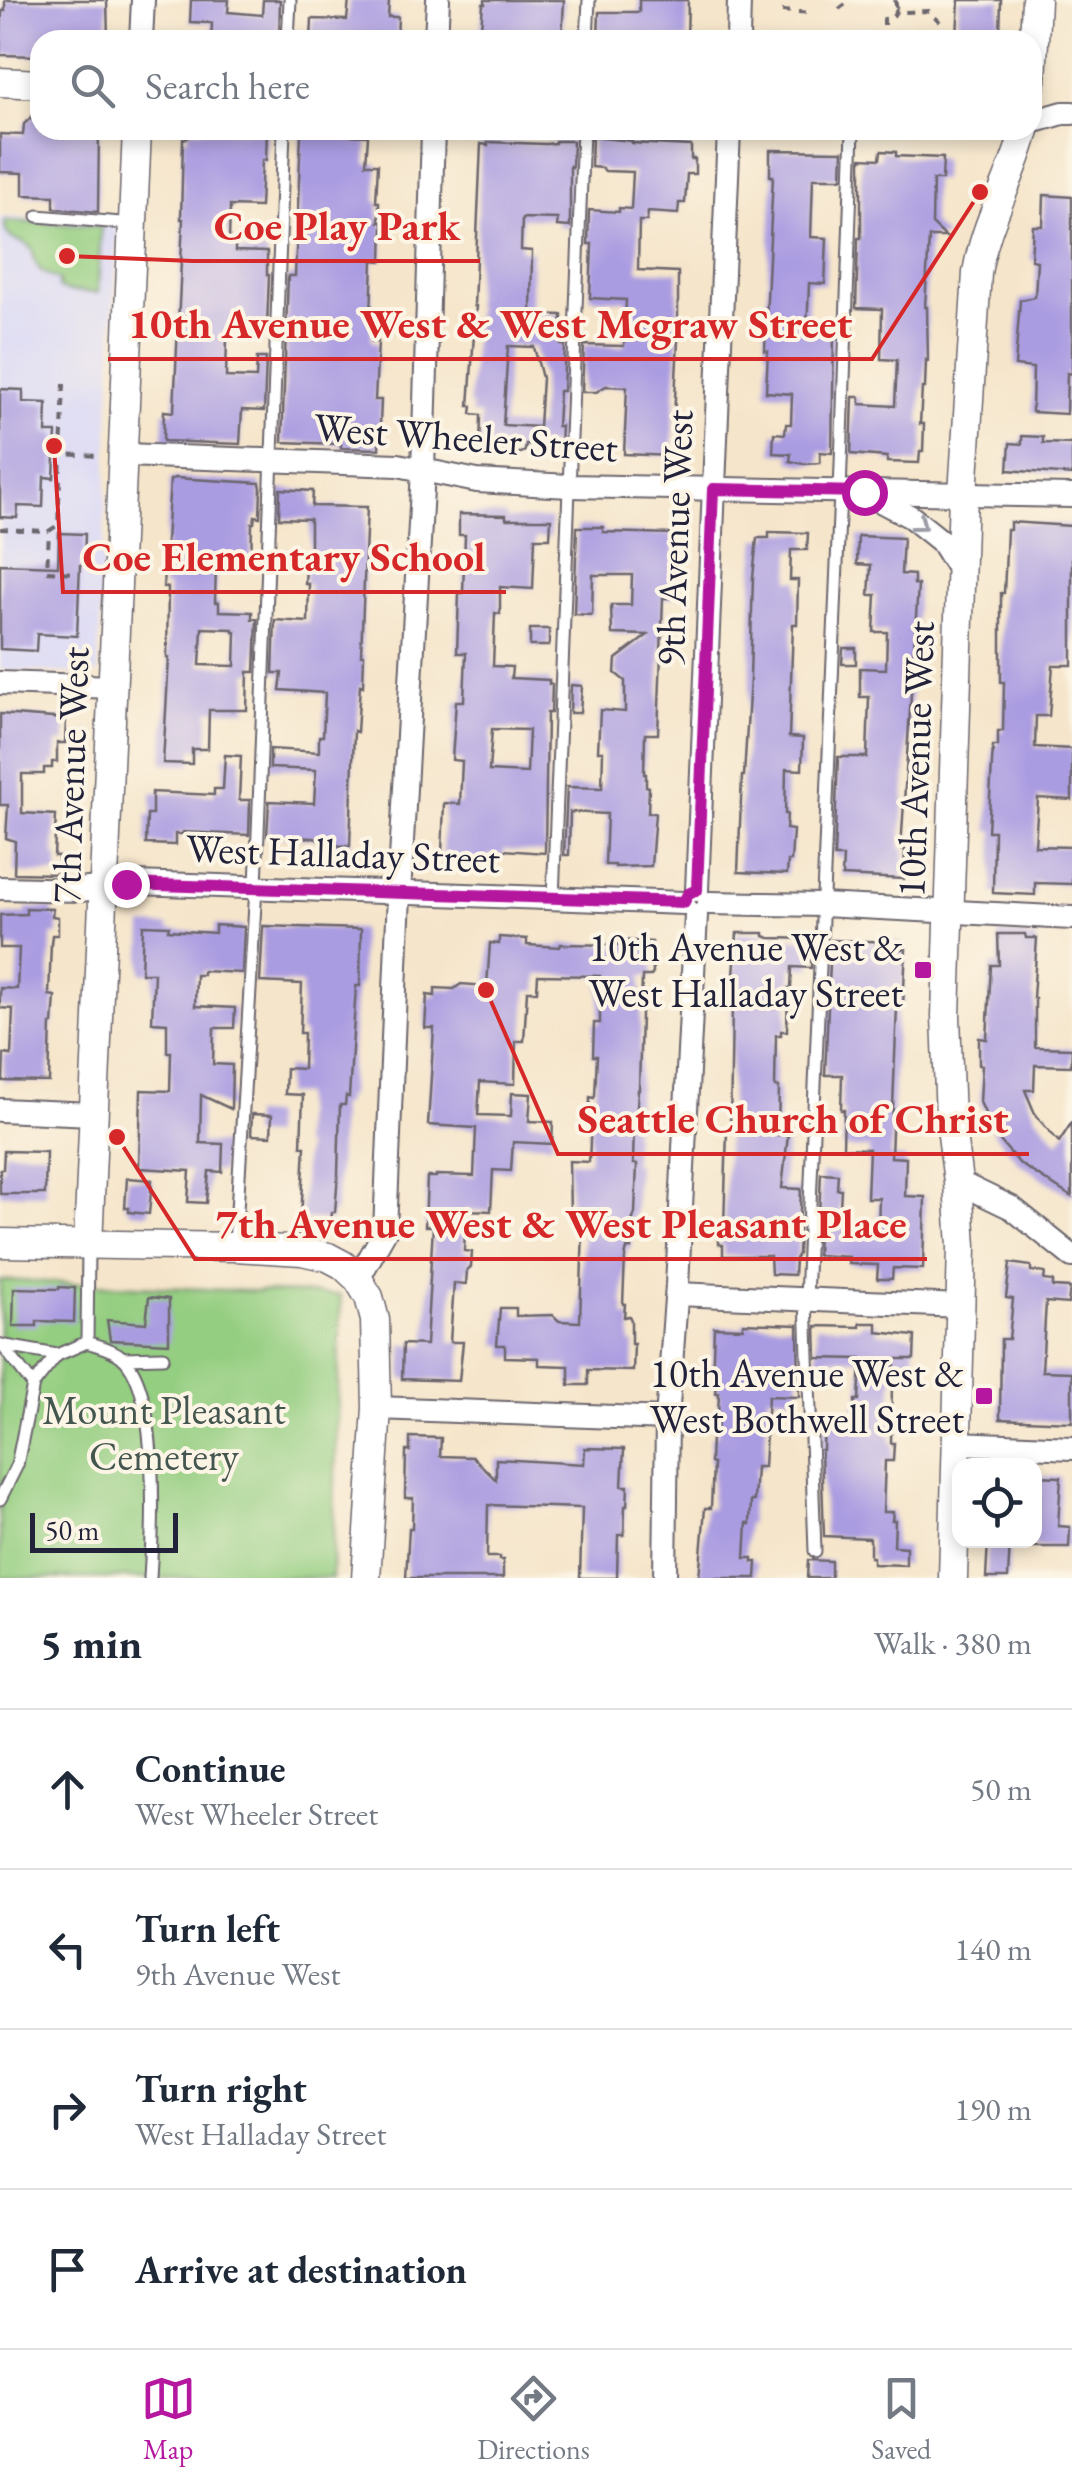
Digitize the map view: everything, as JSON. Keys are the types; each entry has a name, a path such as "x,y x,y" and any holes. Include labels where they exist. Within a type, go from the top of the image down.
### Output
{"street":[{"path":"141,30 142,0"},
{"path":"436,30 438,0"},
{"path":"738,30 739,0"},
{"path":"1035,30 1036,0"},
{"path":"0,82 30,84"},
{"path":"1042,119 1072,113"},
{"path":"1042,123 1072,125"},
{"name":"7th Avenue West","path":"88,1244 114,687 111,455 133,224 137,140"},
{"path":"358,1280 385,1231 423,471 433,140"},
{"name":"9th Avenue West","path":"665,1578 667,1419 697,903 729,140"},
{"name":"10th Avenue West","path":"953,1578 962,1247 947,1066 946,1000 963,494 980,251 1022,140"},
{"name":"West Wheeler Street","path":"111,455 398,465 477,481 569,486 1072,496"},
{"name":"West Wheeler Street","path":"852,492 911,516 941,541 961,573"},
{"path":"0,683 114,687"},
{"name":"West Halladay Street","path":"0,888 80,890 136,883 822,905 1072,918"},
{"path":"0,1110 93,1114"},
{"path":"958,1182 1012,1208 1072,1256"},
{"path":"0,1243 302,1251 343,1265 368,1297 375,1320 377,1408 366,1578"},
{"path":"677,1294 961,1306"},
{"path":"377,1408 667,1419"},
{"path":"958,1443 1072,1448"}],"lane":[{"path":"288,30 290,0"},
{"path":"588,30 589,0"},
{"path":"235,1247 256,887 284,140"},
{"path":"553,898 583,140"},
{"path":"816,1551 806,1299 822,905 852,492 853,140"},
{"path":"38,216 133,224"},
{"path":"87,1342 88,1244"},
{"path":"0,1499 17,1465 33,1385 56,1355 87,1342 108,1349 123,1358 132,1372 147,1410 152,1467 150,1578"},
{"path":"1,1345 56,1355"},
{"path":"1,1345 33,1385"},
{"path":"123,1358 163,1357"}],"path":[{"path":"838,10 850,0"},
{"path":"895,0 898,10"},
{"path":"898,10 928,11 940,22"},
{"path":"884,25 884,19 892,18 898,10"},
{"path":"782,11 813,13"},
{"path":"0,530 49,531 58,525 64,384"},
{"path":"58,455 111,455"},
{"path":"49,531 47,571 73,573"}],"shaded area":[{"path":"0,217 118,222 98,674 0,670"}],"green space":[{"path":"4,221 101,226 98,293 59,288 59,280 40,270 33,251 8,235"},
{"name":"Mount Pleasant Cemetery","path":"0,1280 341,1295 332,1578 0,1578"}],"building":[{"path":"5,0 107,0 108,30 30,30 30,56 0,55"},
{"path":"191,0 229,0 228,12 262,15 263,0 280,0 279,30 212,30 212,23 190,22"},
{"path":"349,0 389,0 388,17 398,17 397,30 311,30 312,19 347,20"},
{"path":"485,0 564,0 562,30 481,30"},
{"path":"639,0 688,0 687,30 598,30 599,12 639,12"},
{"path":"959,0 1001,0 1000,30 957,30"},
{"path":"30,118 30,140 99,140 98,212 54,208 54,196 23,195 23,173 0,172 0,134 23,135 24,124"},
{"path":"183,140 267,140 260,207 230,206 229,241 235,242 235,251 267,252 269,275 267,327 232,326 231,336 227,336 226,377 256,378 257,358 266,358 264,411 242,410 240,444 163,441 164,411 174,410"},
{"path":"301,140 368,140 366,164 378,164 376,202 379,222 383,222 382,261 373,260 371,316 372,342 378,342 375,400 381,400 379,449 282,442 288,276 295,276"},
{"path":"592,140 691,146 691,159 695,159 695,174 687,174 685,203 679,203 678,214 648,212 647,221 639,221 638,270 678,272 672,456 624,454 627,387 606,386 596,392 582,392 584,345 624,346 626,300 590,298 589,210 631,209 633,172 591,167"},
{"path":"573,141 570,227 557,226 558,219 522,218 521,250 532,251 531,314 562,315 561,345 565,345 557,426 561,426 560,446 526,444 521,453 484,452 480,449 481,415 471,414 469,406 481,144","holes":["508,346 534,347 542,378 539,427 503,425"]},
{"path":"770,150 843,151 842,178 813,178 811,237 827,238 825,284 809,283 807,331 834,332 832,453 820,452 820,463 804,464 790,461 791,454 773,453 774,433 785,434 786,424 791,424 792,394 766,392 773,176"},
{"path":"881,151 896,152 896,156 943,158 942,180 933,180 932,224 946,237 929,237 925,307 928,361 922,388 923,451 919,463 887,462 887,457 851,454 853,397 860,397 860,404 895,406 897,360 881,359 882,309 856,308 861,158 880,159"},
{"path":"1044,195 1072,197 1072,374 1067,373 1066,414 1032,412 1033,368 1015,366 1020,300 1035,297 1037,261 1031,260 1033,226 1043,226"},
{"path":"0,389 23,390 23,402 47,403 46,433 56,433 54,478 44,477 43,507 18,506 17,518 0,517"},
{"path":"1022,436 1043,437 1043,443 1072,444 1072,475 1008,470 1010,443 1022,444"},
{"path":"170,480 260,483 261,488 260,517 255,516 252,523 251,565 216,564 215,602 219,602 219,611 252,612 252,619 257,619 255,672 248,672 247,710 209,710 208,749 192,749 192,764 163,763 169,658 168,587 163,587","holes":["202,628 233,629 235,666 200,665"]},
{"path":"280,489 313,491 312,506 367,507 363,686 360,685 357,732 354,731 350,846 325,845 325,840 314,838 267,836 269,801 314,803 316,770 270,768 270,749 319,752 325,693 280,690 282,673 273,673 275,620 308,622 309,584 305,584 306,566 310,566 310,519 279,518"},
{"path":"459,514 551,519 550,538 535,538 533,589 500,587 493,666 512,667 511,678 549,680 552,684 551,713 547,713 545,853 504,850 504,856 475,859 447,858 447,853 442,853 444,803 460,804 462,761 452,760 456,701 464,701 466,653 457,653 465,535 459,535","holes":["492,729 529,730 527,773 489,771"]},
{"path":"1010,522 1071,526 1072,532 1072,665 1053,665 1049,716 1036,716 1035,747 1072,749 1072,800 1038,798 1035,846 1072,847 1072,884 1035,883 1035,895 993,893 994,831 988,831 993,746 998,746 998,731 1003,731 1001,593"},
{"path":"577,527 603,527 603,532 674,534 673,598 663,598 658,734 645,734 648,813 655,813 651,866 605,865 607,814 570,812 569,855 564,855 567,787 602,788 603,751 598,751 600,710 625,712 625,681 615,673 616,659 648,635 612,634 611,605 631,605 632,575 593,575 592,615 574,614"},
{"path":"769,532 808,533 807,550 791,550 790,580 798,580 789,737 803,738 802,770 786,769 786,829 793,830 787,874 738,872 753,577 757,538 769,538"},
{"path":"59,533 85,534 77,636 37,634 36,651 0,649 0,564 58,566"},
{"path":"858,536 903,538 901,574 914,575 914,584 918,585 901,849 905,849 904,879 842,876 843,857 834,857 838,757 867,757 869,697 860,697 860,668 886,669 887,632 874,632 876,595 869,595 871,565 857,564"},
{"path":"530,629 549,629 549,646 530,646"},
{"path":"843,648 856,648 856,664 842,664"},
{"path":"571,685 582,686 580,713 570,713"},
{"path":"0,714 66,719 65,743 57,743 57,762 52,762 52,768 44,768 44,774 22,774 22,813 56,815 54,856 58,856 58,874 14,873 15,841 6,838 8,805 0,805"},
{"path":"225,755 241,756 239,800 250,800 249,835 183,832 175,834 175,845 146,844 152,792 214,795 214,789 223,789"},
{"path":"26,908 53,909 52,916 58,917 58,935 52,935 51,943 49,995 55,996 49,1082 3,1081 4,1054 11,1055 13,1009 0,1008 0,988 17,989 19,948 0,948 0,915 26,914"},
{"path":"143,925 215,933 215,925 244,927 242,973 203,971 203,975 196,975 195,1006 235,1008 234,1028 214,1028 213,1064 232,1065 231,1109 201,1095 200,1143 223,1144 222,1172 209,1171 206,1203 188,1202 190,1171 139,1168 141,1090 170,1091 171,1052 167,1052 167,1023 152,1022 154,973 141,973"},
{"path":"263,926 361,929 360,986 356,986 349,1097 346,1096 345,1105 340,1105 338,1174 331,1221 301,1219 303,1095 285,1094 286,1068 303,1069 302,984 260,982"},
{"path":"737,933 812,939 811,968 792,967 787,1031 776,1035 778,1135 788,1135 782,1188 801,1189 794,1275 771,1274 770,1256 723,1256 723,1245 719,1244 719,1226 724,1226 730,1130"},
{"path":"998,934 1037,938 1035,1047 1072,1048 1071,1066 1035,1065 1034,1090 1025,1090 1036,1116 1059,1142 1072,1122 1072,1197 1020,1164 995,1135 980,1102 979,1038 987,1039 991,965 999,965"},
{"path":"499,937 527,939 527,945 560,947 618,945 618,940 652,942 653,973 642,976 639,1090 634,1123 635,1213 631,1249 627,1249 625,1257 623,1304 624,1317 631,1320 633,1371 588,1370 588,1385 569,1385 569,1366 539,1365 539,1358 505,1357 505,1345 497,1345 500,1308 516,1308 516,1316 553,1315 559,1321 580,1322 583,1227 570,1215 569,1161 589,1162 590,1097 595,1095 597,1056 593,1056 594,1023 600,1023 600,976 538,975 537,991 527,991 524,1041 516,1041 515,1084 480,1082 478,1115 511,1116 512,1093 531,1094 529,1121 553,1122 552,1144 513,1142 511,1171 493,1170 491,1211 466,1210 464,1251 472,1252 471,1267 466,1284 454,1283 450,1342 463,1342 459,1381 402,1379 403,1344 426,1345 433,1226 425,1226 427,1177 474,1176 476,1128 428,1125 434,1028 425,1028 427,995 435,996 435,988 454,989 461,984 487,986 490,943 499,944"},
{"path":"831,940 901,942 901,949 906,949 903,1006 897,1006 891,1157 906,1158 905,1196 925,1197 923,1269 893,1268 892,1279 877,1279 878,1265 849,1264 849,1257 817,1255 821,1173 838,1174 839,1228 878,1230 879,1198 867,1198 869,1149 843,1148 842,1075 825,1075"},
{"path":"252,1114 272,1115 271,1136 251,1135"},
{"path":"4,1151 46,1152 45,1194 0,1194"},
{"path":"127,1178 152,1180 149,1214 125,1208"},
{"path":"1010,1263 1045,1273 1044,1280 1053,1281 1053,1287 1070,1288 1068,1304 1046,1302 1042,1371 1072,1372 1072,1422 1000,1419 1001,1339 1009,1339 1013,1299 1006,1298"},
{"path":"14,1288 75,1288 74,1322 37,1321 37,1326 13,1326"},
{"path":"149,1297 169,1299 169,1343 110,1340 107,1320 146,1323"},
{"path":"743,1323 798,1325 799,1397 768,1396 764,1467 756,1467 754,1501 750,1524 747,1523 745,1558 757,1562 756,1578 699,1578 705,1508 711,1508 711,1436 717,1436 719,1393 717,1383 712,1383 714,1327 743,1328"},
{"path":"860,1323 877,1323 877,1332 915,1336 914,1359 895,1359 893,1461 885,1461 883,1512 893,1512 894,1546 906,1547 906,1565 873,1564 870,1538 824,1536 824,1420 855,1421 861,1359 817,1358 816,1326 860,1327"},
{"path":"410,1437 441,1438 440,1456 473,1457 496,1480 496,1459 584,1464 585,1448 624,1449 622,1486 628,1486 627,1506 624,1535 618,1535 617,1578 580,1578 582,1508 488,1505 487,1557 503,1560 503,1578 406,1578 413,1498 405,1498"},
{"path":"1042,1476 1061,1477 1058,1526 1070,1527 1069,1547 1042,1547"},
{"path":"988,1548 1010,1548 1008,1578 986,1578"},
{"path":"808,1560 831,1561 831,1578 807,1578"}],"place":[{"name":"10th Avenue West & West Mcgraw Street","path":"980,192"},
{"name":"Coe Play Park","path":"67,256"},
{"name":"Coe Elementary School","path":"54,446"},
{"name":"10th Avenue West & West Halladay Street","path":"923,970"},
{"name":"Seattle Church of Christ","path":"486,990"},
{"name":"7th Avenue West & West Pleasant Place","path":"117,1137"},
{"name":"10th Avenue West & West Bothwell Street","path":"984,1396"}],"route":[{"path":"126,884 684,902 688,894 697,890 713,489 864,492"}]}
